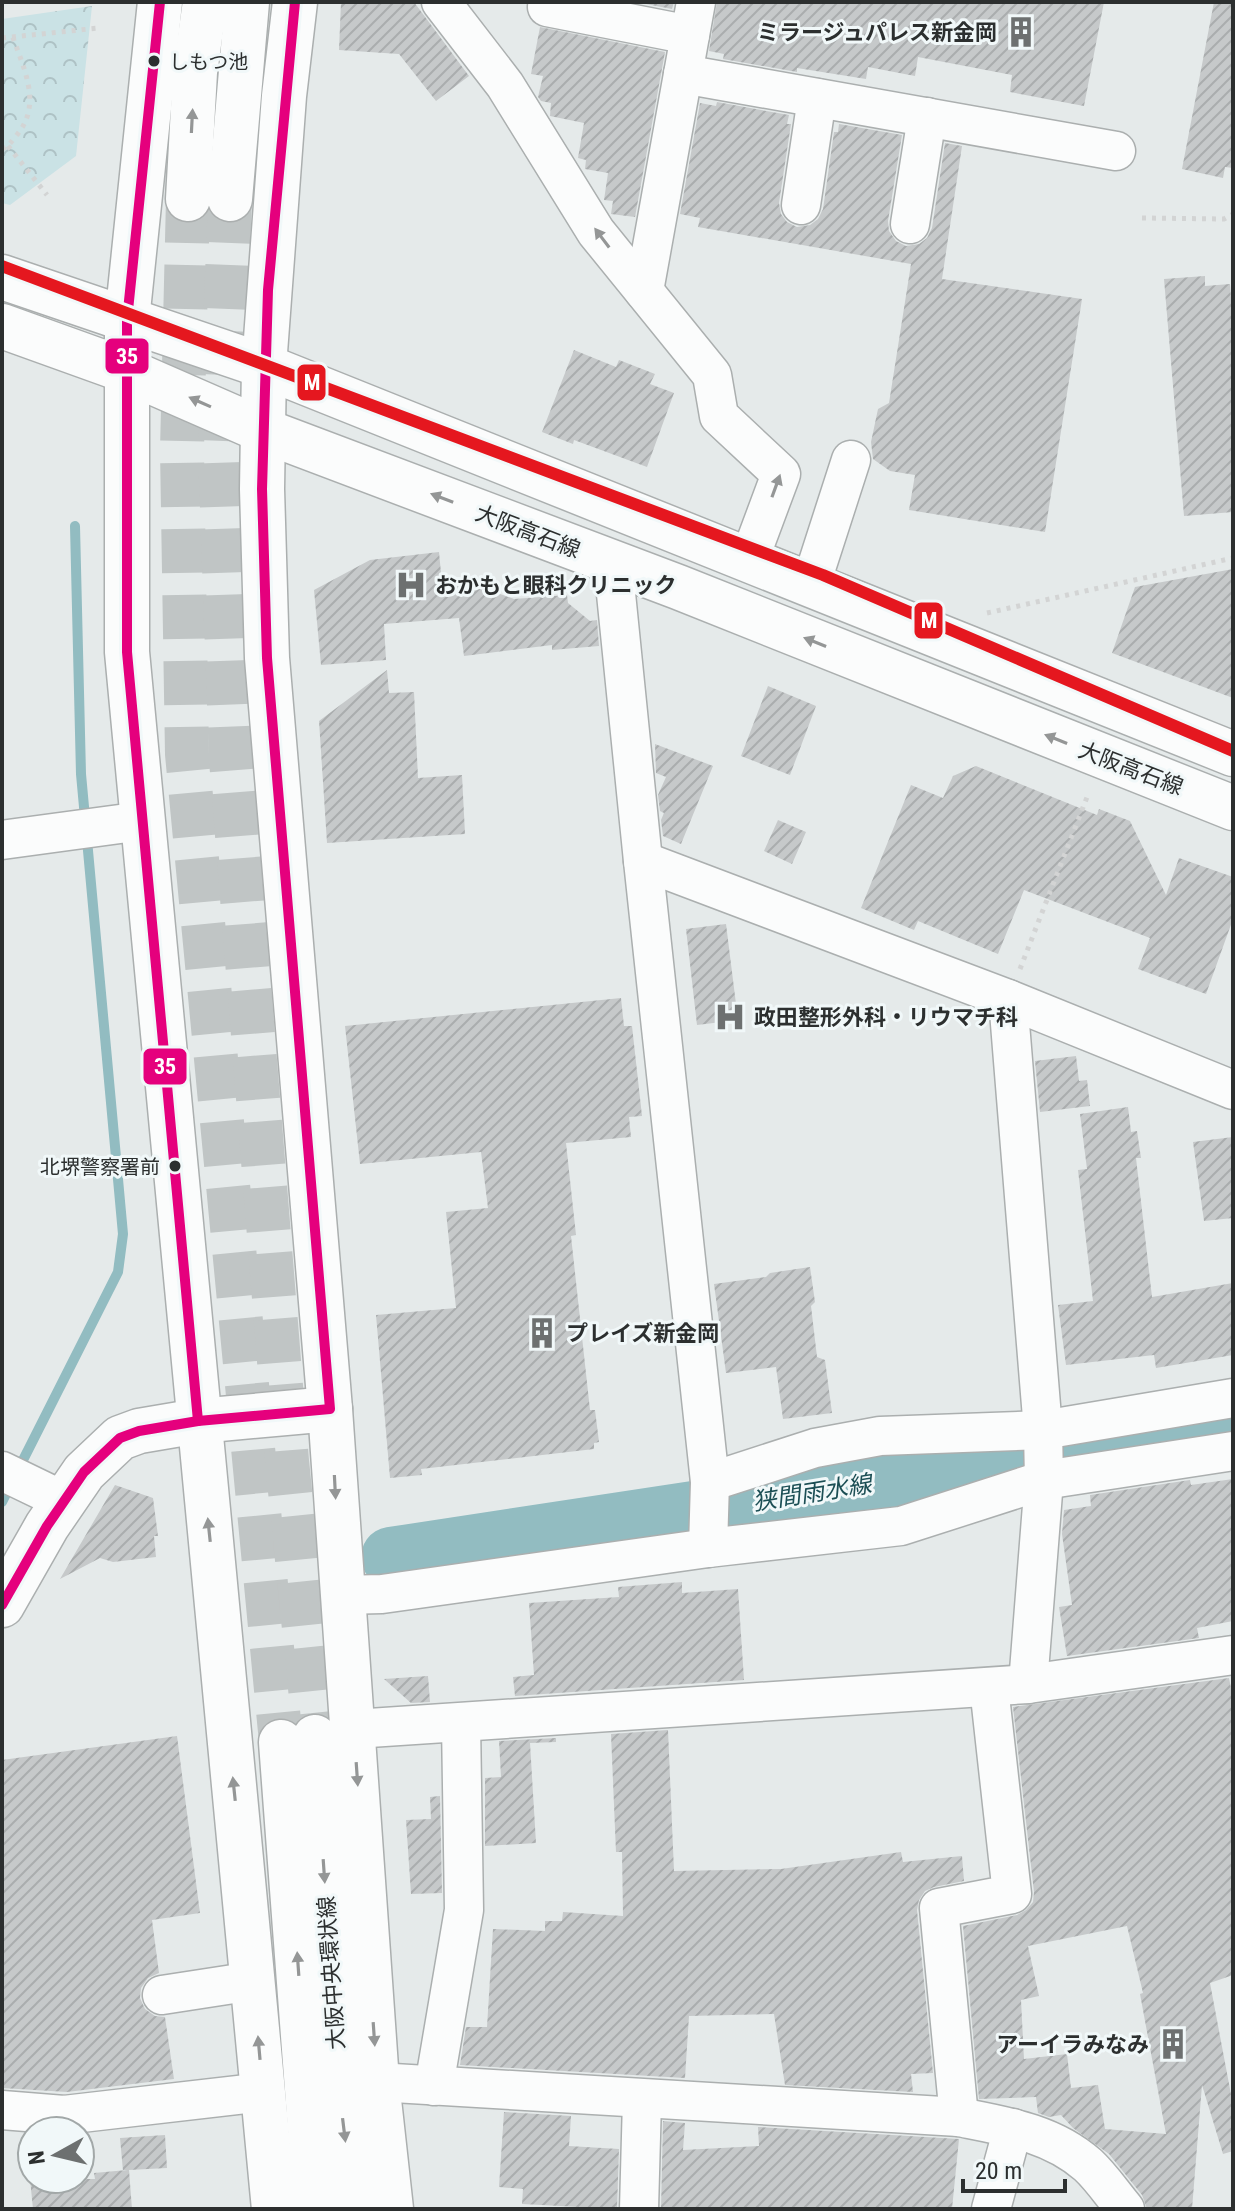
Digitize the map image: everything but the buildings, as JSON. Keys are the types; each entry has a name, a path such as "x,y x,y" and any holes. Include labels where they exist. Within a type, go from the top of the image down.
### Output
{"main road":[{"path":"160,2 127,320 127,652 274,2209"},
{"path":"205,2 195,72 209,199 247,2"},
{"path":"295,2 284,96 264,366 262,430 267,658 330,1409 342,1595 317,1736 377,2082 391,2209"},
{"path":"2,277 264,366 1233,754"},
{"name":"大阪高石線","path":"2,326 127,371 262,430 678,587 1233,808"},
{"path":"2,1605 84,1472 120,1438 139,1431 198,1421 330,1409"},
{"name":"大阪中央環状線","path":"316,2209 317,1736"},
{"name":"大阪中央環状線","path":"317,1736 337,2077 354,2209"}],"street":[{"path":"441,2 505,85 596,232 712,375 719,416 781,474 749,560"},
{"path":"547,7 693,19 644,291"},
{"path":"683,74 1116,151"},
{"path":"801,205 817,98"},
{"path":"910,224 927,117"},
{"path":"811,584 851,460"},
{"path":"613,564 710,1488 708,1539"},
{"path":"2,840 142,821"},
{"path":"643,861 1008,999 1233,1090"},
{"path":"1008,999 1043,1456 1028,1684"},
{"path":"342,1595 382,1594 708,1539 901,1526 1043,1456 1233,1398"},
{"path":"710,1488 815,1448 880,1436 1043,1456 1233,1451"},
{"path":"2,1471 64,1501"},
{"path":"317,1736 461,1723 1028,1684 1233,1655"},
{"path":"959,2117 939,1908 1012,1894 989,1687"},
{"path":"434,2086 464,1910 461,1723"},
{"path":"162,1995 253,1981"},
{"path":"377,2082 959,2117 1013,2128 1059,2144 1089,2166 1125,2209"},
{"path":"2,2110 64,2115 264,2092"},
{"path":"639,2209 642,2100"},
{"path":"991,2209 1013,2128"}],"path":[{"path":"2,38 99,28"},
{"path":"12,35 32,99 25,126 5,148 47,195"},
{"path":"1142,218 1224,219 1233,214"},
{"path":"982,614 1233,558"},
{"path":"1008,999 1092,784"}],"green space":[{"path":"92,6 76,156 10,205 2,203 2,19"}],"waterway":[{"path":"18,1470 118,1272 123,1234 81,774 75,526"},
{"name":"狭間雨水線","path":"391,1557 1233,1429"},
{"path":"2,1502 11,1484"}],"tunnel":[{"path":"188,199 182,450 187,754 281,1742"},
{"path":"230,199 220,454 231,760 287,1461 315,1737"}],"transit line":[{"name":"35","path":"160,2 127,320 127,652 198,1421"},
{"name":"35","path":"2,1605 47,1526 84,1472 120,1438 139,1431 198,1421 330,1409 267,658 262,489 268,290 295,2"},
{"name":"M","path":"2,266 823,575 1233,751"}],"place":[{"name":"ミラージュパレス新金岡","path":"1021,32"},
{"name":"しもつ池","path":"154,61"},
{"name":"おかもと眼科クリニック","path":"411,585"},
{"name":"政田整形外科・リウマチ科","path":"730,1017"},
{"name":"北堺警察署前","path":"175,1166"},
{"name":"プレイズ新金岡","path":"542,1333"},
{"name":"アーイラみなみ","path":"1173,2044"}]}
